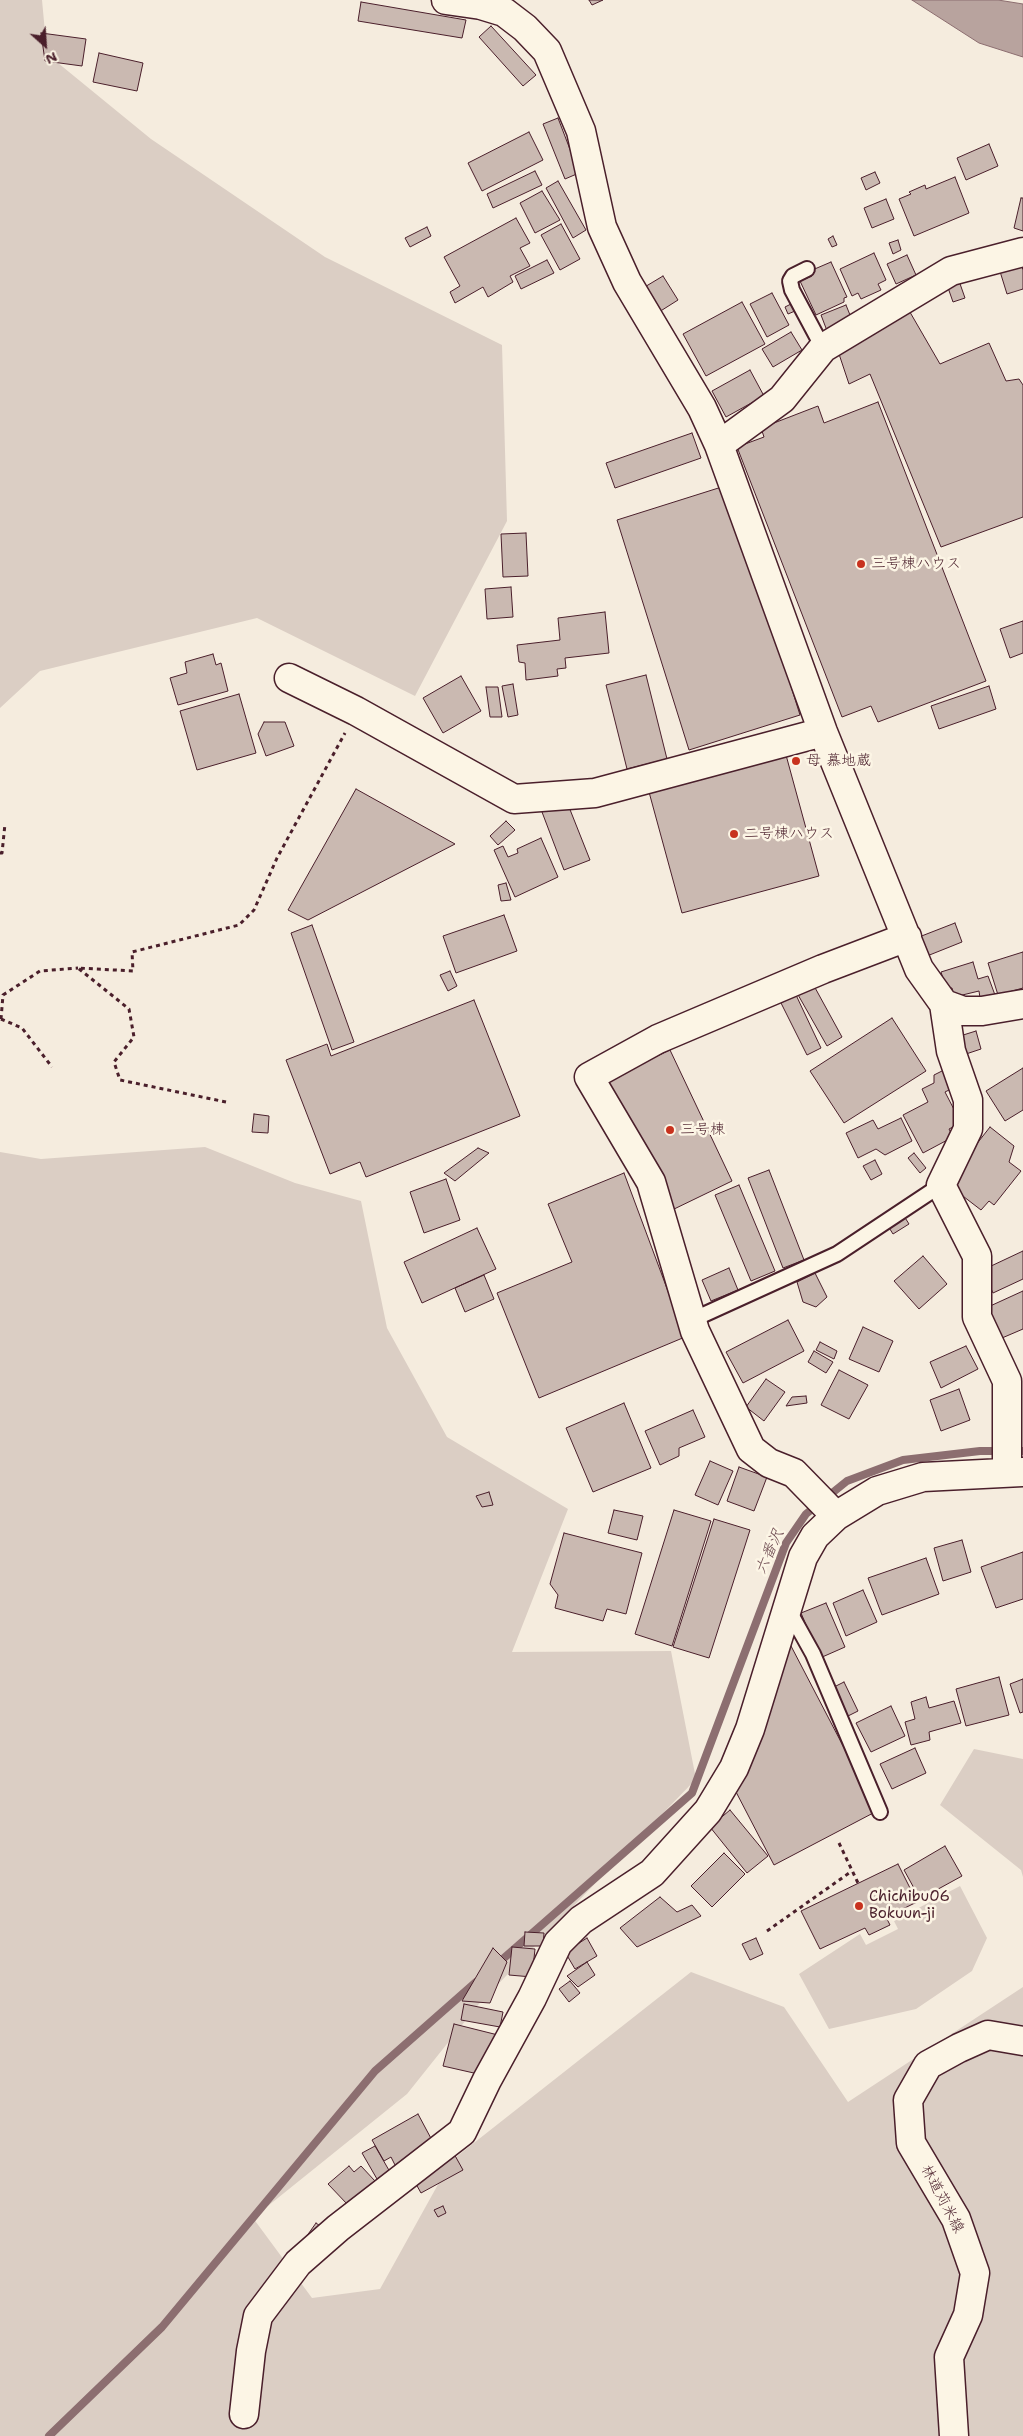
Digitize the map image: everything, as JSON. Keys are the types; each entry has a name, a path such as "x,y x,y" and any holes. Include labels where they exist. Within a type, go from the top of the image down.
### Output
{"street":[{"path":"244,2414 251,2352 258,2316 298,2263 338,2228 462,2132 487,2080 532,1998 558,1943 581,1920 652,1873 708,1811 734,1768 750,1729 804,1557 815,1536 836,1516 877,1491 922,1478 1012,1468 1008,1433 1007,1381 977,1317 977,1256 942,1185 968,1129 968,1100 951,1050 944,1004 919,969 823,732 718,445 702,408 626,282 602,227 581,131 547,51 525,28 504,12 481,5 446,0"},
{"path":"718,445 782,399 823,348 951,271 1023,252"},
{"path":"289,678 356,711 502,794 523,800 595,793 823,732"},
{"path":"836,1516 794,1473 769,1463 751,1449 692,1320 651,1182 589,1077 658,1039 823,969 907,938"},
{"path":"944,1004 963,1011 982,1011 1023,1004"},
{"name":"林道苅米線","path":"954,2436 949,2357 968,2315 975,2273 956,2219 911,2143 908,2100 928,2065 959,2048 988,2036 1023,2040"}],"lane":[{"path":"807,270 794,276 790,281 792,290 823,348"},
{"path":"692,1320 837,1254 942,1185"},
{"path":"788,1608 813,1654 880,1812"}],"path":[{"path":"52,1067 22,1028 0,1018 3,995 40,970 78,968 133,971 132,952 239,925 254,910 277,858 356,711"},
{"path":"0,853 2,853 5,824"},
{"path":"78,968 129,1008 134,1037 114,1062 120,1080 226,1102"},
{"path":"839,1843 858,1883"},
{"path":"767,1931 852,1871"}],"shaded area":[{"path":"0,0 42,0 47,54 151,139 325,257 502,345 507,521 415,696 257,618 40,671 0,708"},
{"path":"912,0 998,0 1023,4 1023,57 979,43"},
{"path":"205,1147 295,1183 361,1201 387,1328 447,1437 568,1509 512,1652 671,1651 696,1779 478,2005 407,2094 253,2218 312,2298 380,2289 451,2161 691,1972 784,2007 848,2102 1023,1987 1023,2436 0,2436 0,1152 41,1159"},
{"path":"974,1749 1023,1759 1023,1877 1021,1870 940,1805"},
{"path":"960,1886 987,1938 972,1971 916,2009 829,2029 799,1974 860,1934 866,1945 898,1929 894,1921"}],"building":[{"path":"589,0 603,0 592,5"},
{"path":"361,2 466,20 462,38 358,21"},
{"path":"491,26 536,75 523,86 479,37"},
{"path":"41,33 86,39 82,66 45,61"},
{"path":"99,53 143,63 137,91 93,82"},
{"path":"558,118 579,173 565,179 543,124"},
{"path":"529,132 543,160 482,191 468,163"},
{"path":"989,144 998,166 966,180 957,158"},
{"path":"535,171 542,185 493,208 487,194"},
{"path":"875,172 880,183 866,190 861,178"},
{"path":"955,177 969,213 914,236 899,199 925,185 926,189"},
{"path":"558,181 586,230 573,238 546,188"},
{"path":"542,191 560,220 535,233 520,203"},
{"path":"1021,198 1023,198 1023,231 1014,228"},
{"path":"886,199 894,219 872,228 864,208"},
{"path":"516,218 530,243 520,248 530,266 510,276 513,282 488,297 483,287 455,303 450,292 460,286 444,257"},
{"path":"561,224 580,259 560,270 541,235"},
{"path":"427,227 431,236 410,247 405,238"},
{"path":"833,236 837,245 832,247 828,239"},
{"path":"898,240 901,250 893,254 889,243"},
{"path":"874,253 886,280 878,284 881,290 861,299 858,293 852,296 840,269"},
{"path":"907,255 916,275 896,284 887,264"},
{"path":"1019,258 1023,270 1023,289 1007,294 998,265"},
{"path":"547,260 554,273 521,289 515,276"},
{"path":"831,262 847,297 844,298 844,302 816,315 800,281 812,276 810,271"},
{"path":"663,276 678,300 659,312 643,288"},
{"path":"958,278 965,298 953,302 946,282"},
{"path":"772,293 789,325 767,337 750,304"},
{"path":"742,302 765,344 706,376 683,334"},
{"path":"791,304 795,311 788,314 785,307"},
{"path":"846,305 854,325 829,336 821,315"},
{"path":"907,307 940,364 989,343 1006,381 1019,379 1023,385 1023,517 941,547 870,374 849,384 837,348"},
{"path":"791,332 802,350 773,367 762,349"},
{"path":"750,370 764,396 726,417 712,391"},
{"name":"三号棟ハウス","path":"878,402 986,681 878,722 871,706 842,717 737,447 764,437 761,428 818,406 824,423"},
{"path":"692,433 701,458 615,488 606,463"},
{"path":"728,485 800,715 689,750 617,520"},
{"path":"526,533 528,576 503,577 501,534"},
{"path":"511,587 513,617 487,619 485,589"},
{"path":"605,612 609,653 565,658 566,668 557,669 558,676 526,680 525,663 519,662 517,645 560,640 558,618"},
{"path":"1023,621 1023,653 1010,658 1000,629"},
{"path":"213,654 216,665 221,663 228,691 178,705 170,678 187,673 185,662"},
{"path":"646,675 667,759 627,769 606,685"},
{"path":"461,676 481,711 443,733 423,698"},
{"path":"513,684 518,715 508,717 502,686"},
{"path":"989,686 996,709 939,729 931,706"},
{"path":"486,687 498,687 502,717 490,717"},
{"path":"239,694 256,753 197,770 180,711"},
{"path":"264,722 285,722 294,746 266,756 258,734"},
{"name":"二号棟ハウス","path":"786,755 819,876 682,913 649,792"},
{"path":"356,789 455,844 308,920 288,910"},
{"path":"567,802 590,860 564,870 542,812"},
{"path":"506,821 515,830 498,845 490,836"},
{"path":"541,838 558,877 515,897 494,850 503,846 508,857 518,853 517,849"},
{"path":"506,883 511,900 501,901 498,885"},
{"path":"504,915 517,951 456,973 443,936"},
{"path":"955,923 962,942 927,956 919,937"},
{"path":"312,925 354,1042 332,1050 291,933"},
{"path":"1023,952 1023,988 998,995 988,963"},
{"path":"973,962 978,979 988,976 995,995 980,998 979,991 954,997 952,988 946,988 941,972"},
{"path":"450,971 457,986 448,991 440,975"},
{"path":"813,984 842,1037 827,1046 797,993"},
{"path":"796,995 821,1048 807,1055 781,1003"},
{"path":"474,1000 520,1116 366,1177 360,1162 330,1174 286,1060 327,1044 331,1056"},
{"path":"892,1018 926,1071 844,1123 810,1071"},
{"path":"976,1031 981,1049 966,1054 960,1036"},
{"name":"三号棟","path":"670,1050 732,1181 670,1211 607,1080"},
{"path":"1023,1068 1023,1110 1005,1121 986,1091"},
{"path":"946,1069 955,1087 945,1092 961,1123 949,1129 953,1137 923,1153 903,1115 928,1102 922,1089 934,1083 934,1075"},
{"path":"254,1114 269,1116 268,1133 252,1132"},
{"path":"901,1118 912,1141 885,1155 876,1149 858,1158 846,1133 873,1120 878,1129"},
{"path":"990,1127 1014,1146 1009,1162 1021,1171 994,1205 989,1201 981,1210 946,1183"},
{"path":"478,1148 489,1153 455,1181 444,1173"},
{"path":"914,1153 926,1168 920,1173 908,1158"},
{"path":"875,1160 882,1174 871,1180 863,1166"},
{"path":"769,1170 804,1260 783,1268 748,1178"},
{"path":"624,1173 685,1337 539,1398 497,1293 572,1262 548,1204"},
{"path":"446,1179 460,1220 424,1233 410,1192"},
{"path":"739,1185 775,1271 751,1281 715,1195"},
{"path":"904,1216 909,1224 893,1234 888,1226"},
{"path":"477,1228 496,1269 422,1303 404,1262"},
{"path":"1023,1251 1023,1279 993,1293 989,1284 989,1267"},
{"path":"923,1256 947,1284 919,1309 894,1281"},
{"path":"729,1268 738,1290 711,1301 702,1280"},
{"path":"815,1273 827,1297 816,1307 803,1302 797,1282"},
{"path":"484,1275 494,1299 465,1312 455,1288"},
{"path":"1023,1291 1023,1329 1002,1338 988,1307"},
{"path":"788,1320 804,1351 743,1383 726,1352"},
{"path":"863,1327 893,1341 879,1372 849,1359"},
{"path":"820,1342 837,1351 834,1359 816,1350"},
{"path":"966,1346 978,1369 941,1388 930,1362"},
{"path":"814,1351 833,1362 826,1373 808,1362"},
{"path":"839,1370 868,1385 849,1419 821,1405"},
{"path":"766,1379 785,1392 764,1421 746,1407"},
{"path":"959,1389 970,1420 941,1431 930,1400"},
{"path":"806,1396 807,1403 786,1406 792,1397"},
{"path":"624,1403 651,1468 593,1492 566,1428"},
{"path":"693,1410 705,1437 679,1448 679,1456 660,1465 645,1431"},
{"path":"710,1461 733,1471 718,1505 695,1495"},
{"path":"739,1467 767,1477 754,1511 727,1501"},
{"path":"489,1492 493,1505 482,1507 476,1496"},
{"path":"614,1510 643,1516 637,1540 608,1533"},
{"path":"674,1510 711,1521 672,1646 635,1634"},
{"path":"714,1519 750,1530 709,1658 673,1647"},
{"path":"564,1533 642,1553 626,1614 607,1609 603,1621 555,1608 558,1595 550,1584"},
{"path":"962,1540 971,1572 943,1581 934,1548"},
{"path":"1023,1552 1023,1599 996,1608 981,1567"},
{"path":"926,1558 939,1594 882,1615 868,1578"},
{"path":"863,1590 877,1622 846,1636 833,1603"},
{"path":"826,1603 845,1647 820,1658 801,1613"},
{"path":"791,1646 877,1811 774,1865 735,1790"},
{"path":"999,1677 1009,1715 966,1726 956,1689"},
{"path":"1023,1679 1023,1712 1020,1713 1010,1684"},
{"path":"844,1682 858,1711 844,1718 830,1689"},
{"path":"926,1697 929,1708 954,1701 961,1723 929,1732 930,1740 911,1745 905,1722 915,1719 911,1702"},
{"path":"891,1706 905,1736 871,1752 856,1723"},
{"path":"915,1748 926,1773 892,1789 880,1764"},
{"path":"730,1810 768,1856 747,1873 710,1827"},
{"path":"945,1846 962,1876 920,1899 904,1870"},
{"path":"724,1853 745,1874 712,1907 691,1886"},
{"name":"Chichibu06 Bokuun-ji","path":"898,1864 917,1902 886,1917 890,1925 869,1935 865,1928 820,1949 801,1911"},
{"path":"660,1897 677,1912 692,1905 701,1916 637,1947 620,1928"},
{"path":"525,1932 544,1933 543,1946 524,1946"},
{"path":"587,1938 597,1956 575,1969 565,1952"},
{"path":"756,1938 763,1954 750,1960 742,1944"},
{"path":"512,1947 535,1949 532,1977 509,1975"},
{"path":"493,1948 507,1962 490,2003 462,2001"},
{"path":"587,1962 595,1975 578,1987 567,1976"},
{"path":"570,1981 580,1993 569,2002 559,1989"},
{"path":"464,2004 503,2012 500,2027 461,2020"},
{"path":"454,2024 502,2036 487,2076 443,2066"},
{"path":"418,2114 434,2144 395,2165 391,2157 384,2161 372,2140"},
{"path":"375,2146 390,2172 377,2179 362,2153"},
{"path":"453,2152 463,2170 421,2193 411,2175"},
{"path":"349,2166 354,2172 361,2166 375,2181 348,2205 328,2184"},
{"path":"443,2206 446,2213 438,2217 434,2210"},
{"path":"316,2223 327,2231 318,2244 304,2240"}],"waterway":[{"name":"六番沢","path":"496,1965 692,1793 786,1543 806,1514 847,1481 903,1460 980,1451 1023,1451"},
{"path":"49,2436 162,2327 375,2071 476,1982"}],"place":[{"name":"三号棟ハウス","path":"861,564"},
{"name":"母 慕地蔵","path":"796,761"},
{"name":"二号棟ハウス","path":"734,834"},
{"name":"三号棟","path":"670,1130"},
{"name":"Chichibu06 Bokuun-ji","path":"859,1906"}]}
